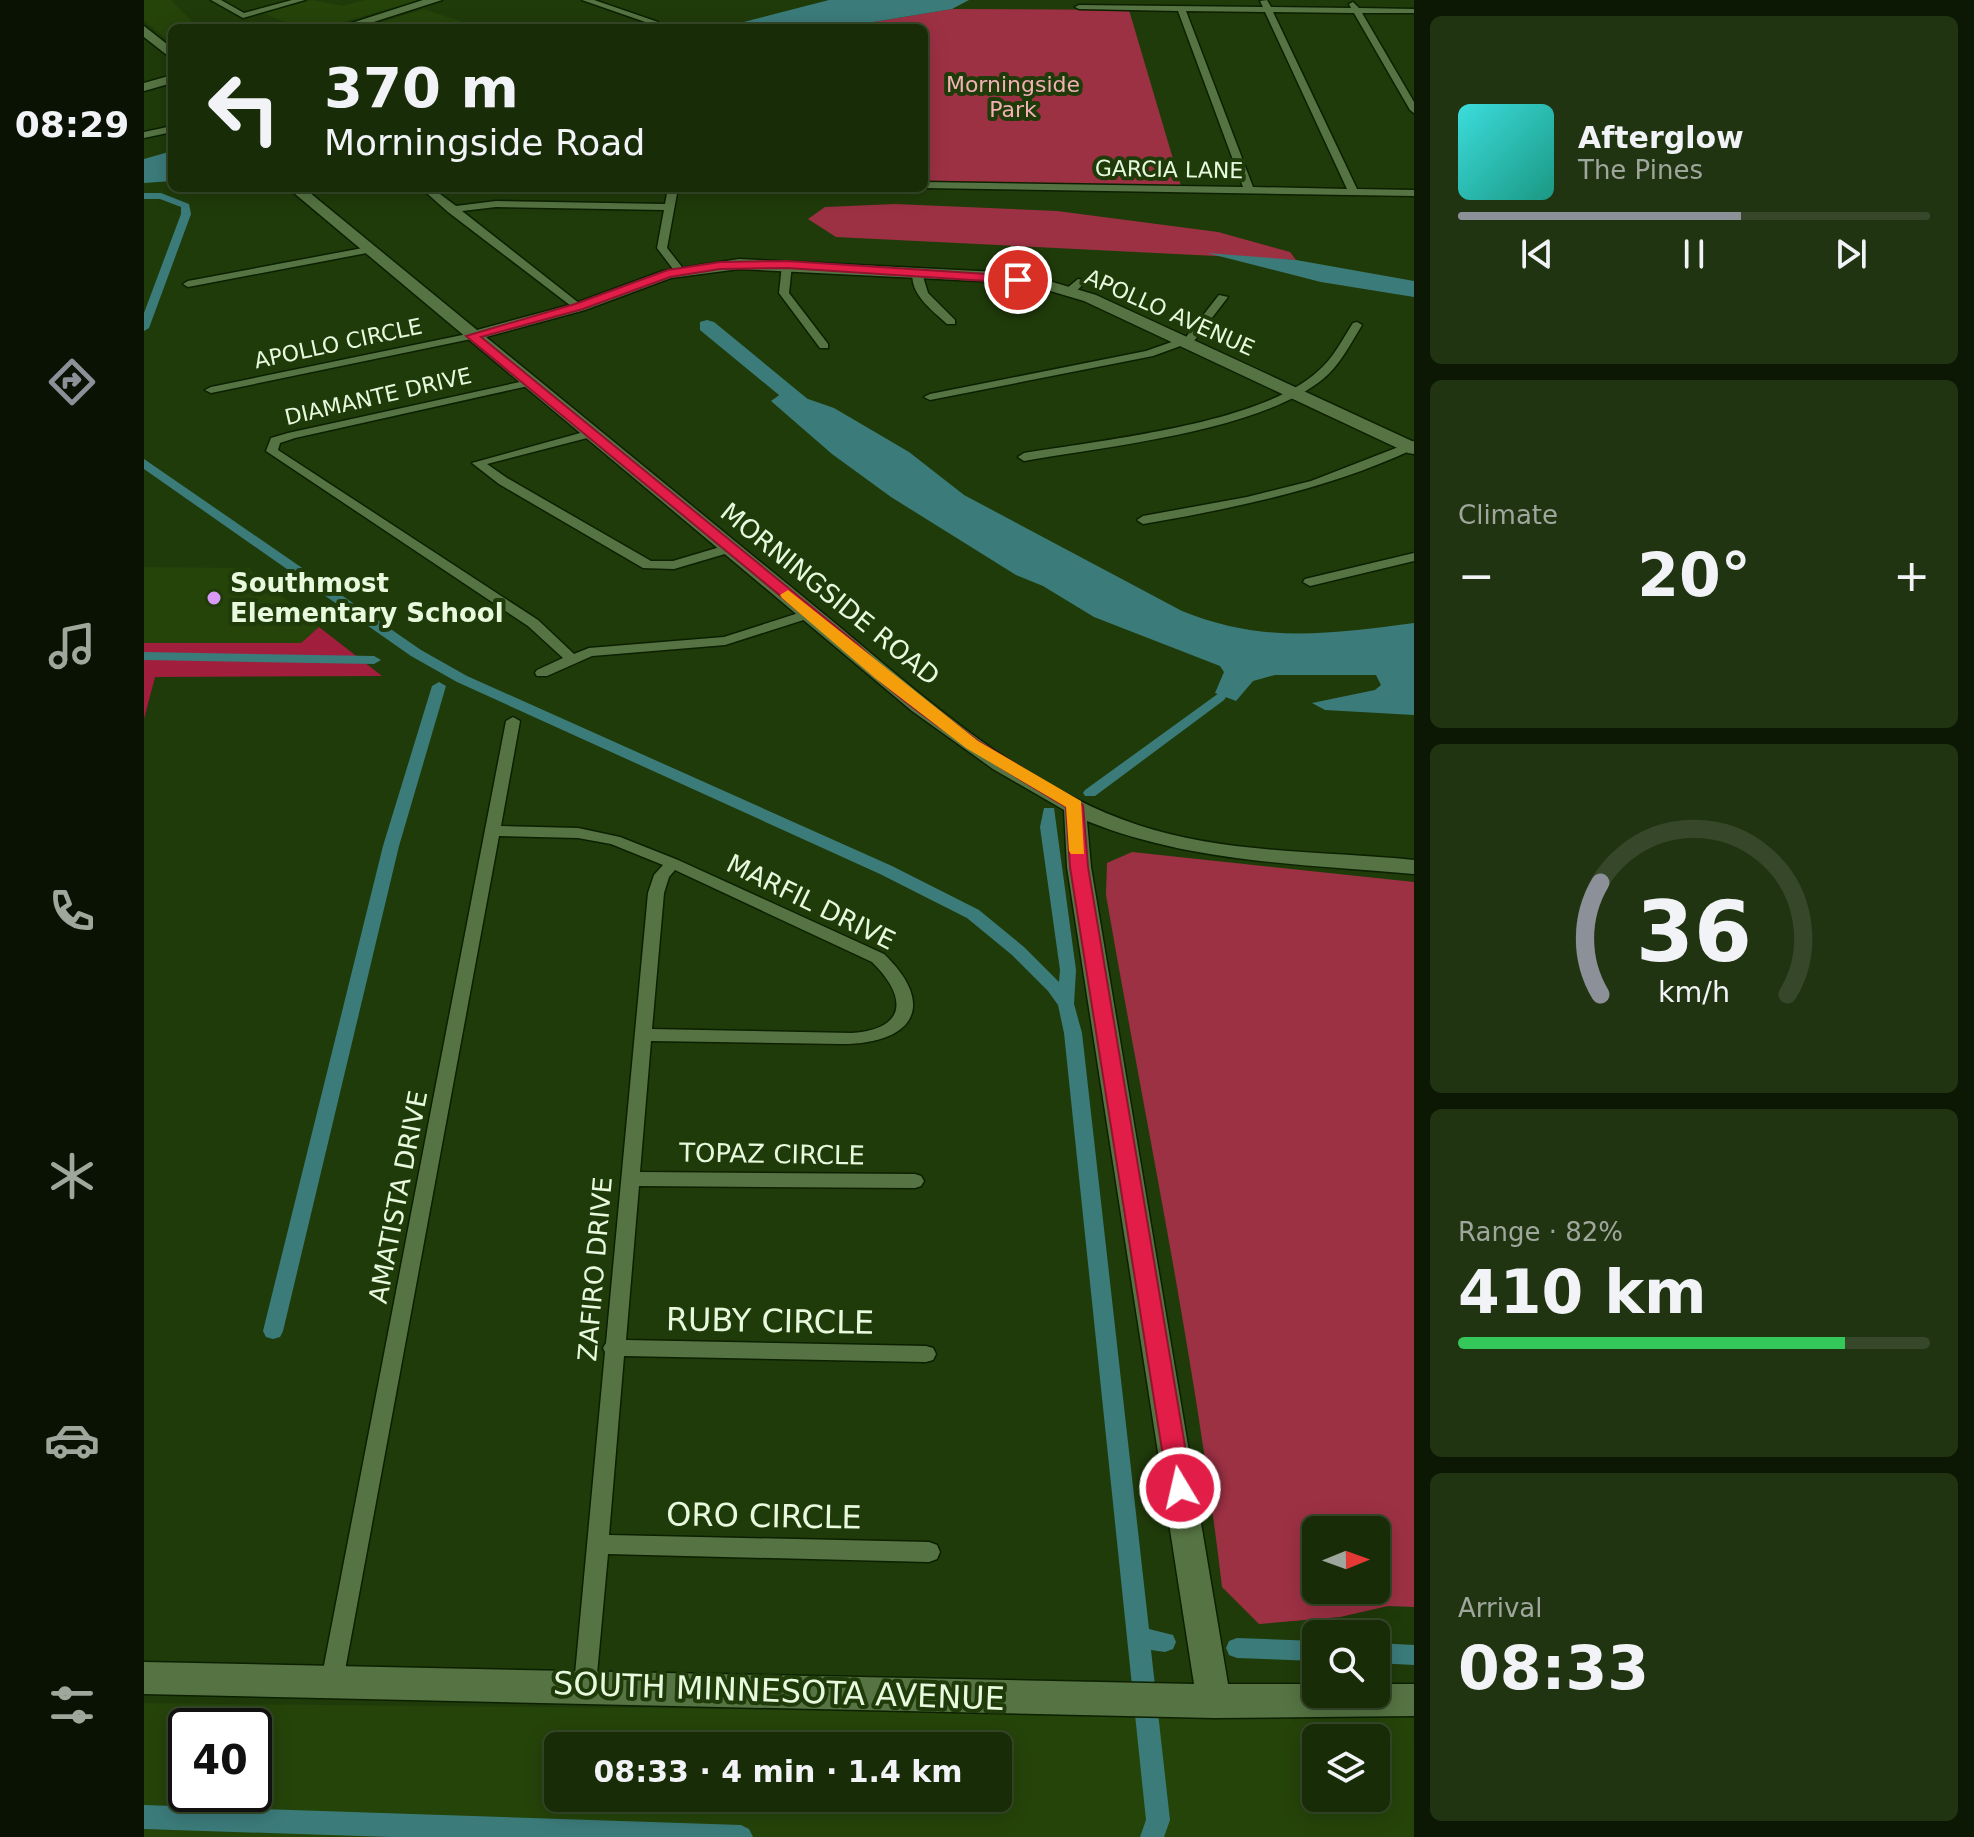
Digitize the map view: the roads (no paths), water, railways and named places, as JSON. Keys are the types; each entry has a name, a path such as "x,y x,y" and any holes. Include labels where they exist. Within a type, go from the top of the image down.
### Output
{"street":[{"path":"215,0 243,16 301,0"},
{"path":"355,24 436,0"},
{"path":"586,0 654,22"},
{"path":"1098,0 1079,7 1181,8 1266,4 1414,11"},
{"path":"1351,0 1414,110"},
{"path":"1266,4 1353,191"},
{"path":"1181,8 1249,190"},
{"path":"146,34 168,52"},
{"path":"144,87 168,80"},
{"path":"144,135 168,130"},
{"name":"GARCIA LANE","path":"928,185 1414,193"},
{"name":"MORNINGSIDE ROAD","path":"300,192 811,613 881,675 972,745 1075,805 1113,823 1170,840 1414,867"},
{"path":"431,192 579,307"},
{"path":"672,192 662,248 680,271"},
{"path":"451,210 496,204 668,207"},
{"path":"188,284 368,250"},
{"name":"APOLLO AVENUE","path":"472,336 579,307 680,271 739,264 998,277 1076,286 1184,342 1413,447"},
{"path":"787,265 784,293 824,346"},
{"path":"917,272 916,280 921,291 951,322"},
{"path":"930,397 1108,364 1184,342 1199,331 1223,297"},
{"path":"1024,457 1225,416 1290,391 1327,369 1357,325"},
{"name":"APOLLO CIRCLE","path":"211,390 472,336"},
{"name":"DIAMANTE DRIVE","path":"529,383 292,435 275,441 272,451 533,623 571,658"},
{"path":"591,434 478,463 503,481 648,565 674,565 730,548"},
{"path":"1143,520 1309,485 1413,447"},
{"path":"1310,582 1414,557"},
{"path":"542,673 571,658 611,648 725,641 811,613"},
{"name":"AMATISTA DRIVE","path":"332,1681 513,721"},
{"path":"1075,805 1079,867 1198,1701"},
{"name":"MARFIL DRIVE","path":"494,831 597,836 673,863 878,958 899,980 905,1006 903,1018 895,1028 864,1037 643,1035"},
{"name":"ZAFIRO DRIVE","path":"585,1685 656,893 662,875 673,863"},
{"name":"TOPAZ CIRCLE","path":"629,1179 915,1181"},
{"name":"RUBY CIRCLE","path":"613,1348 926,1354"},
{"name":"ORO CIRCLE","path":"598,1544 929,1552"},
{"name":"SOUTH MINNESOTA AVENUE","path":"144,1678 585,1685 1106,1701 1414,1700"}],"water":[{"path":"829,0 969,0 952,9 861,24 736,24"},
{"path":"168,152 168,181 144,183 144,159"},
{"path":"1207,253 1296,260 1414,281 1414,297 1321,282"},
{"path":"785,391 834,408 909,452 964,495 1182,611 1240,628 1296,634 1414,623 1414,715 1325,710 1312,703 1375,690 1381,685 1376,675 1275,675 1253,681 1236,701 1215,693 1224,672 1220,666 1094,617 1043,586 1016,575 891,497 832,454 771,401"}],"waterway":[{"path":"144,196 161,196 186,206 186,214 144,328"},
{"path":"707,326 814,414"},
{"path":"144,463 416,653 462,679 886,870 973,914 1018,951 1054,987 1066,1004"},
{"path":"144,656 374,660"},
{"path":"273,1331 391,846 439,686"},
{"path":"1090,793 1219,697"},
{"path":"1049,811 1048,827 1068,970 1066,1004"},
{"path":"1066,1004 1073,1033 1138,1638"},
{"path":"1138,1638 1165,1642"},
{"path":"1138,1638 1158,1820 1152,1837"},
{"path":"1237,1648 1302,1650"},
{"path":"1390,1654 1414,1655"},
{"path":"144,1817 741,1837"}],"place":[{"name":"Southmost Elementary School","path":"214,598"}],"park label":[{"name":"Morningside Park","path":"1013,96"}]}
